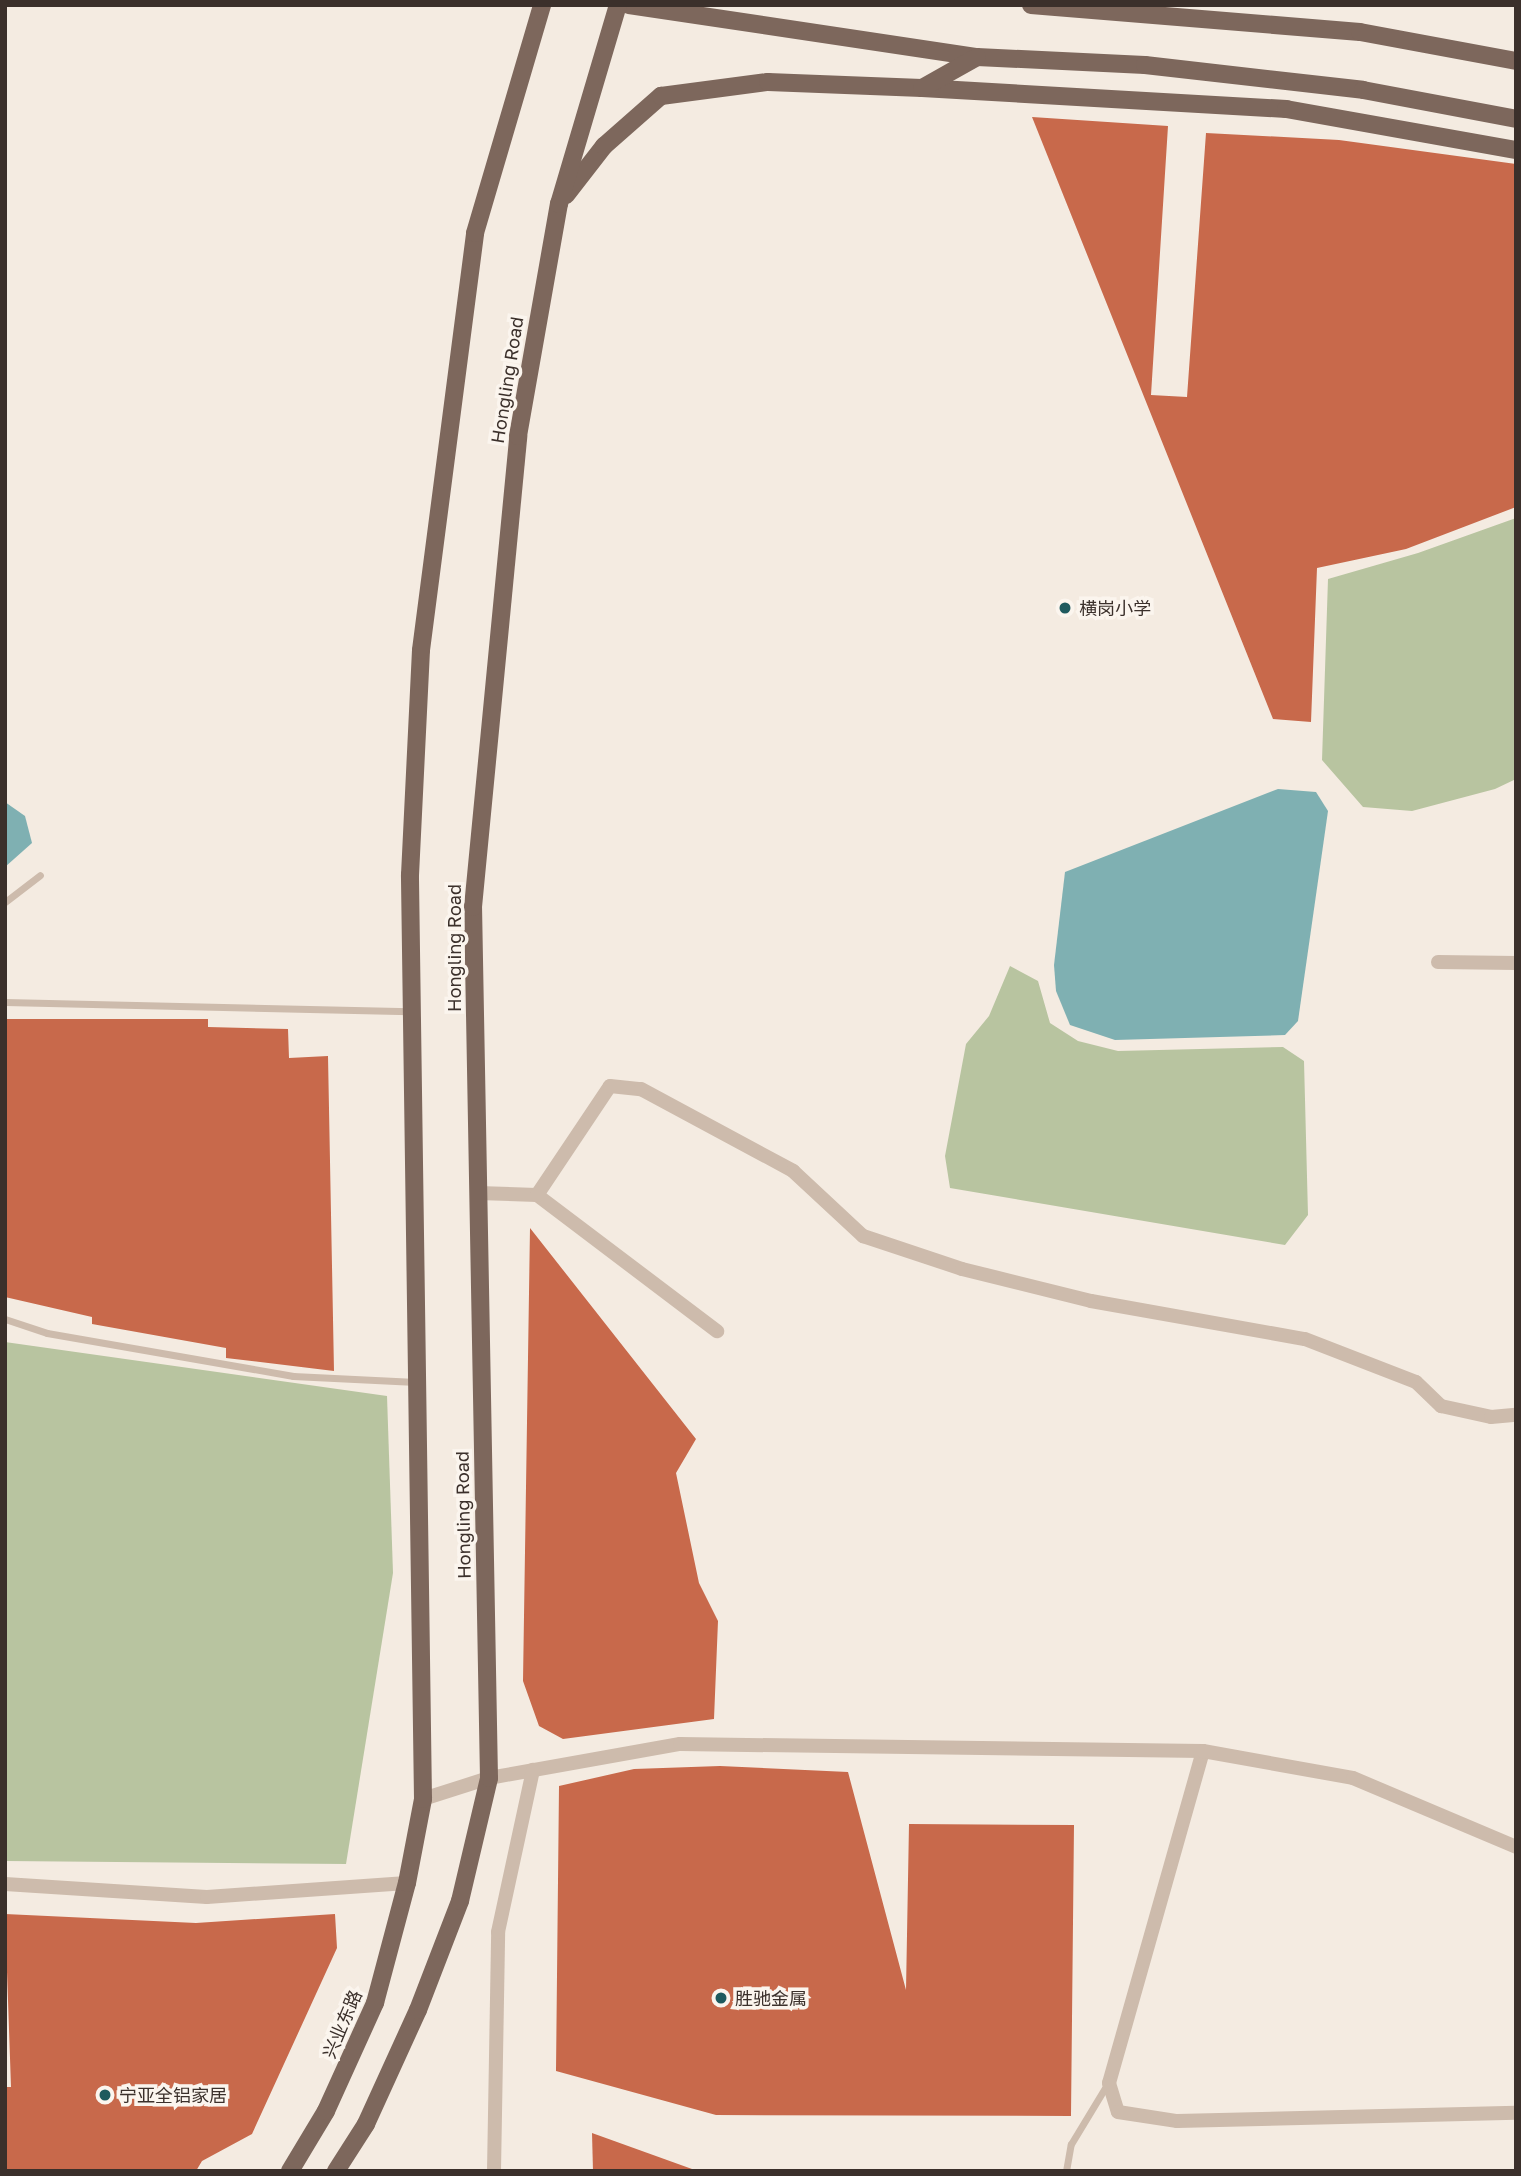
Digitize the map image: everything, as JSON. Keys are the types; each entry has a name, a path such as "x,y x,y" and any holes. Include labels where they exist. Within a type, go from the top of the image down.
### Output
{"main road":[{"path":"407,1883 423,1799 410,875 421,650 474,233 542,5"},
{"name":"Hongling Road","path":"336,2171 366,2124 460,1901 489,1778 472,907 518,436 559,204 618,5"},
{"path":"629,5 977,57 1145,65 1322,86 1516,119"},
{"path":"1031,5 1360,32 1516,61"},
{"path":"922,88 977,57"},
{"path":"559,204 604,146 661,96 768,82 1286,109 1516,150"},
{"name":"兴业东路","path":"290,2171 326,2111 375,2003 407,1883"}],"street":[{"path":"1438,962 1516,963"},
{"path":"537,1195 610,1086 641,1089 793,1171 863,1236 962,1269 1091,1301 1305,1339 1416,1382 1441,1406 1491,1417 1516,1415"},
{"path":"478,1193 537,1195 717,1331"},
{"path":"423,1799 489,1778 680,1744 1203,1751 1353,1778 1516,1847"},
{"path":"1203,1751 1109,2082 1118,2112 1177,2121 1516,2113"},
{"path":"494,2171 498,1932 533,1770"},
{"path":"5,1884 207,1897 407,1883"}],"lane":[{"path":"5,902 40,875"},
{"path":"5,1002 412,1011"},
{"path":"5,1319 47,1333 293,1376 417,1382"},
{"path":"1066,2171 1072,2144 1109,2082"}],"green space":[{"path":"1516,518 1516,779 1495,789 1412,811 1363,807 1322,760 1328,579 1418,553"},
{"path":"1010,966 1038,981 1050,1023 1078,1041 1118,1051 1283,1047 1304,1061 1308,1215 1285,1245 950,1188 945,1156 966,1044 989,1016"},
{"path":"5,1342 387,1396 393,1573 346,1864 5,1861"}],"water":[{"path":"1278,789 1316,792 1328,811 1298,1021 1285,1035 1115,1040 1070,1025 1056,991 1054,965 1065,872"},
{"path":"5,802 25,816 32,843 5,867"}],"building":[{"path":"1032,117 1168,126 1151,395 1187,397 1206,133 1339,140 1516,164 1516,507 1406,549 1317,568 1311,722 1273,719"},
{"path":"5,1019 208,1019 208,1027 288,1029 289,1058 328,1056 334,1371 226,1358 226,1348 92,1324 92,1317 5,1297"},
{"path":"530,1228 696,1439 676,1473 699,1583 718,1621 714,1719 563,1739 539,1726 523,1681"},
{"path":"720,1766 848,1772 906,1990 909,1824 1074,1825 1071,2116 716,2115 556,2071 559,1786 634,1769"},
{"name":"宁亚全铝家居","path":"5,1914 196,1923 335,1914 337,1948 252,2134 202,2161 196,2171 5,2171 5,2087 11,2087"},
{"path":"592,2133 692,2169 692,2171 593,2171"}],"place":[{"name":"横岗小学","path":"1065,608"},
{"name":"胜驰金属","path":"721,1998"},
{"name":"宁亚全铝家居","path":"105,2095"}]}
